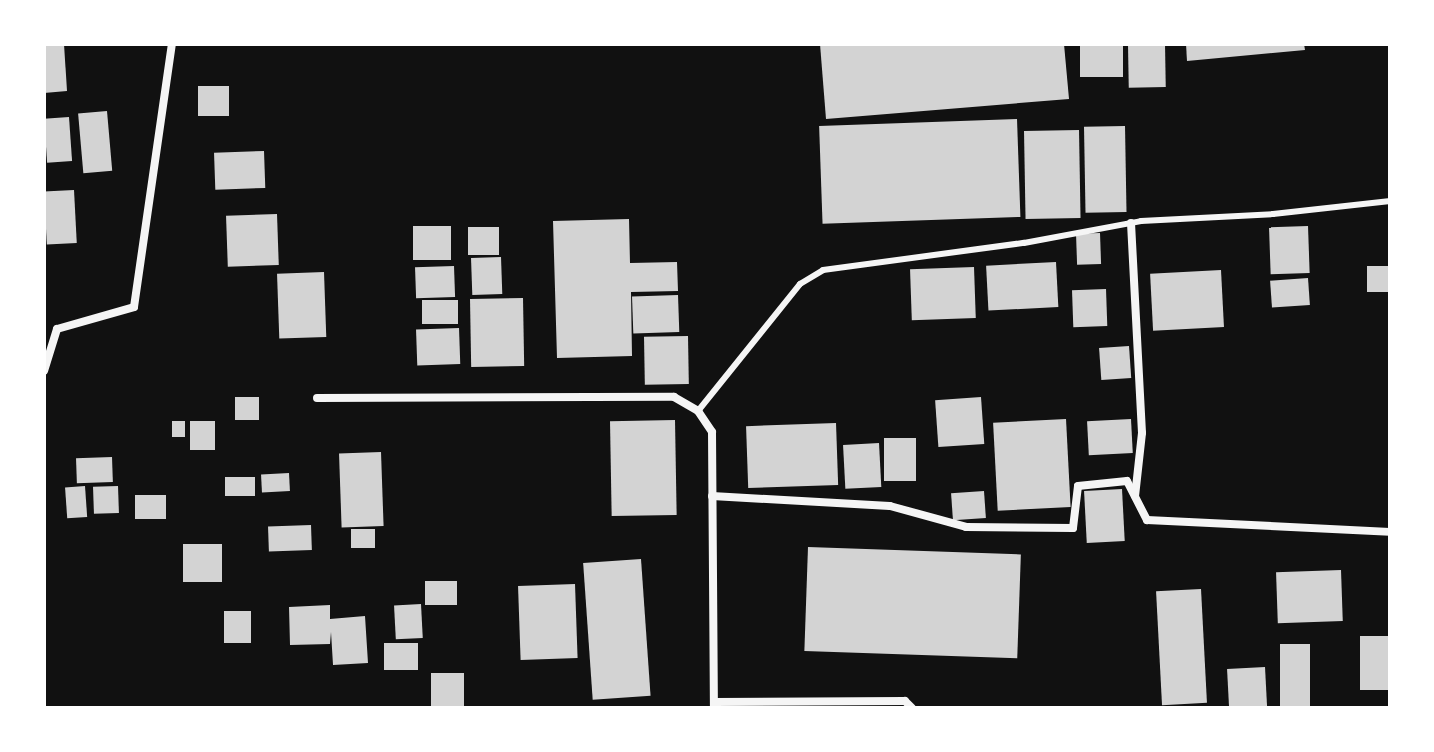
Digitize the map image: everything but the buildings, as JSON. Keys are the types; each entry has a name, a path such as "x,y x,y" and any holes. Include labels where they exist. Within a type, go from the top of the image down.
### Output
{"street":[{"path":"44,371 57,329 134,307 172,44"},
{"path":"1131,223 1142,433 1135,497"},
{"path":"317,398 674,397 698,411 712,432 714,705 905,701 912,708"},
{"path":"712,496 890,506 966,527 1073,528 1078,486 1127,481 1147,520 1390,532"}],"lane":[{"path":"698,411 800,284 823,270 1024,243 1131,223 1390,201"}]}
